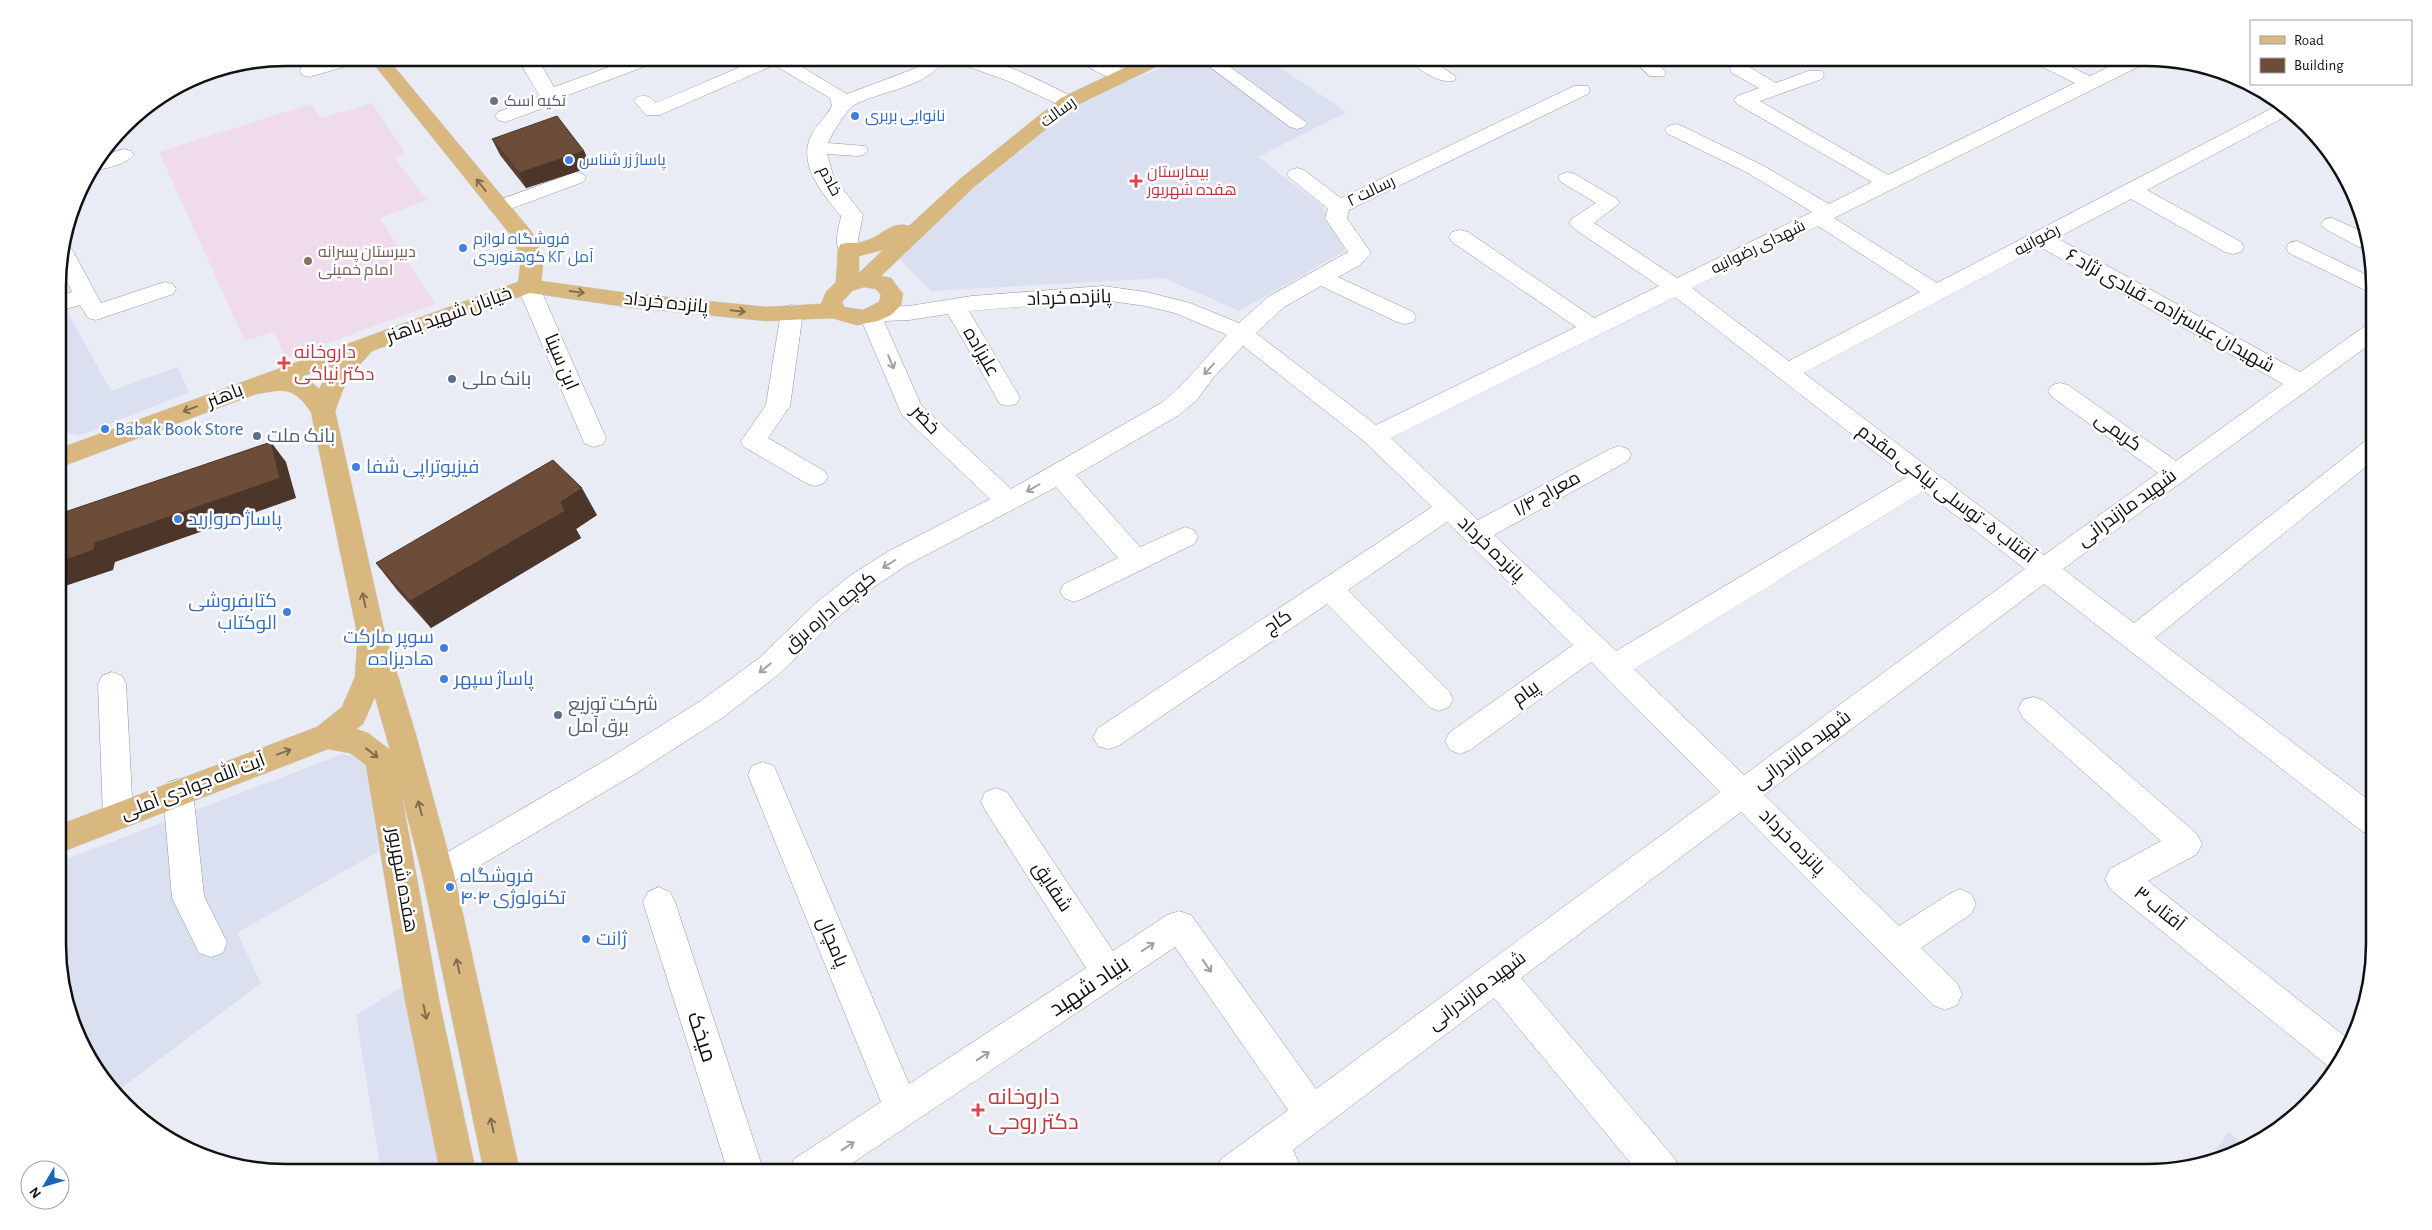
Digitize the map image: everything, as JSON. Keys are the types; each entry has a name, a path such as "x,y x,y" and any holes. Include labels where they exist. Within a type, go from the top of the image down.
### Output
{"main road":[{"path":"384,66 523,236 530,249 534,267 528,286"},
{"name":"رسالت","path":"834,311 831,302 836,292 855,282 968,183 1068,102 1141,66"},
{"name":"رسالت","path":"849,248 859,250 872,248 909,225 942,196 968,183"},
{"name":"خادم","path":"849,248 855,282"},
{"path":"855,282 883,283 892,294 890,305 875,315"},
{"name":"پانزده خرداد","path":"528,286 627,300 756,313 834,311 850,318 875,315"},
{"name":"خیابان شهید باهنر","path":"369,344 528,286"},
{"path":"252,386 369,344"},
{"path":"323,410 330,387 344,364 369,344"},
{"name":"هفده شهریور","path":"252,386 289,380 309,391 323,410 371,634 401,735 438,874 500,1164"},
{"name":"باهنر","path":"66,455 252,386"},
{"name":"هفده شهریور","path":"327,736 353,715 369,677 371,634"},
{"name":"هفده شهریور","path":"327,736 358,742 380,759 422,1000 456,1164"},
{"name":"آیت الله جوادی آملی","path":"66,836 327,736"}],"street":[{"path":"309,71 326,66"},
{"path":"531,66 550,95"},
{"path":"505,116 550,99 550,95 628,66"},
{"path":"644,101 653,111 757,66"},
{"path":"789,66 838,95 840,103 880,90 923,72 929,66"},
{"path":"984,66 1015,77 1068,102"},
{"path":"1102,66 1121,75"},
{"path":"1218,66 1297,123"},
{"path":"1430,66 1447,77"},
{"path":"1649,66 1657,72"},
{"path":"2055,66 2089,84"},
{"name":"شهدای رضوانیه","path":"1374,436 2125,66"},
{"path":"1738,68 1773,89"},
{"path":"1815,75 1744,100 1888,183"},
{"name":"رسالت ۲","path":"1242,333 1276,302 1352,260 1360,253 1336,218 1339,207 1581,90"},
{"name":"خادم","path":"840,103 842,106 836,119 821,134 816,148 820,169 831,192 852,215 847,239 849,248"},
{"name":"رضوانیه","path":"1786,372 2280,112"},
{"path":"1676,130 1755,169 1937,293"},
{"path":"816,148 858,150"},
{"path":"105,161 124,155"},
{"path":"1297,174 1339,207"},
{"path":"498,207 576,178"},
{"name":"آفتاب ۵- توسلی نیاکی مقدم","path":"1568,178 1610,203 1580,223 1676,287 2366,816"},
{"path":"2131,190 2233,247"},
{"path":"2332,224 2361,239"},
{"path":"1460,237 1593,328"},
{"name":"شهیدان عباسزاده - قبادی نژاد ۶","path":"2040,238 2300,383"},
{"path":"2297,248 2366,283"},
{"path":"68,262 96,313 165,289"},
{"path":"1321,278 1405,317"},
{"name":"ابن سینا","path":"528,286 594,438"},
{"name":"پانزده خرداد","path":"875,315 909,313 949,306 1103,293 1146,299 1182,308 1242,333 1374,436 1613,666 1946,994"},
{"name":"پانزده خرداد","path":"892,294 914,301 949,306"},
{"path":"66,301 85,295"},
{"name":"علیزاده","path":"949,306 1008,398"},
{"path":"792,312 778,406 754,441 815,477"},
{"name":"خضر","path":"875,315 911,409 1008,501"},
{"name":"کوچه اداره برق","path":"438,874 574,795 712,709 768,667 826,611 861,582 898,558 1008,501 1170,409 1189,394 1205,372 1242,333"},
{"name":"شهید مازندرانی","path":"1260,1164 1277,1159 1312,1114 2044,569 2366,336"},
{"name":"کریمی","path":"2060,391 2176,473"},
{"path":"2135,638 2366,454"},
{"name":"معراج ۱/۴","path":"1476,534 1619,455"},
{"path":"1059,473 1137,562"},
{"path":"1613,666 1926,478"},
{"name":"کاج","path":"1108,737 1449,508"},
{"path":"1074,591 1185,537"},
{"path":"1329,588 1439,699"},
{"name":"پیام","path":"1460,741 1592,646"},
{"path":"112,684 118,815"},
{"name":"آفتاب ۳","path":"2033,709 2186,844 2121,879 2337,1053"},
{"name":"پامچال","path":"763,775 902,1110"},
{"path":"178,792 188,898 211,942"},
{"name":"شقایق","path":"996,801 1108,973"},
{"name":"میخک","path":"659,902 743,1164"},
{"path":"1896,946 1960,904"},
{"name":"بنیاد شهید","path":"819,1164 1179,926 1312,1114"},
{"path":"1498,976 1655,1164"}],"shaded area":[{"name":"بیمارستان هفده شهریور","path":"1166,66 1278,66 1347,112 1258,157 1322,206 1345,251 1239,311 1164,278 931,291 894,253 1087,97"},
{"name":"دبیرستان پسرانه امام خمینی","path":"372,103 405,152 394,157 427,200 380,218 435,304 286,358 274,332 245,341 159,152 311,104 321,118"},
{"path":"66,309 111,391 177,367 189,392 79,436 66,432"},
{"path":"343,754 365,760 379,851 237,933 261,983 121,1089 103,1066 89,1041 78,1015 70,987 66,944 66,859"},
{"path":"408,983 443,1164 380,1164 356,1015"},
{"path":"2228,1132 2241,1142 2230,1147 2214,1153"}],"building":[{"path":"557,116 584,151 519,173 492,139"},
{"path":"271,442 280,478 95,543 94,550 66,560 66,512"},
{"path":"553,460 582,488 561,502 565,511 410,601 376,563"}],"place":[{"name":"تکیه اسک","path":"494,101"},
{"name":"نانوایی بربری","path":"855,116"},
{"name":"پاساژ زر شناس","path":"569,160"},
{"name":"بیمارستان هفده شهریور","path":"1136,181"},
{"name":"فروشگاه لوازم کوهنوردی K۲ آمل","path":"463,248"},
{"name":"دبیرستان پسرانه امام خمینی","path":"308,261"},
{"name":"داروخانه دکتر نیاکی","path":"284,363"},
{"name":"بانک ملی","path":"452,379"},
{"name":"Babak Book Store","path":"105,429"},
{"name":"بانک ملت","path":"257,436"},
{"name":"فیزیوتراپی شفا","path":"356,467"},
{"name":"پاساژ مروارید","path":"178,519"},
{"name":"کتابفروشی الوکتاب","path":"287,612"},
{"name":"سوپر مارکت هادیزاده","path":"444,648"},
{"name":"پاساژ سپهر","path":"444,679"},
{"name":"شرکت توزیع برق آمل","path":"558,715"},
{"name":"فروشگاه تکنولوژی ۴۰۴","path":"450,887"},
{"name":"ژانت","path":"586,939"},
{"name":"داروخانه دکتر روحی","path":"978,1110"}]}
